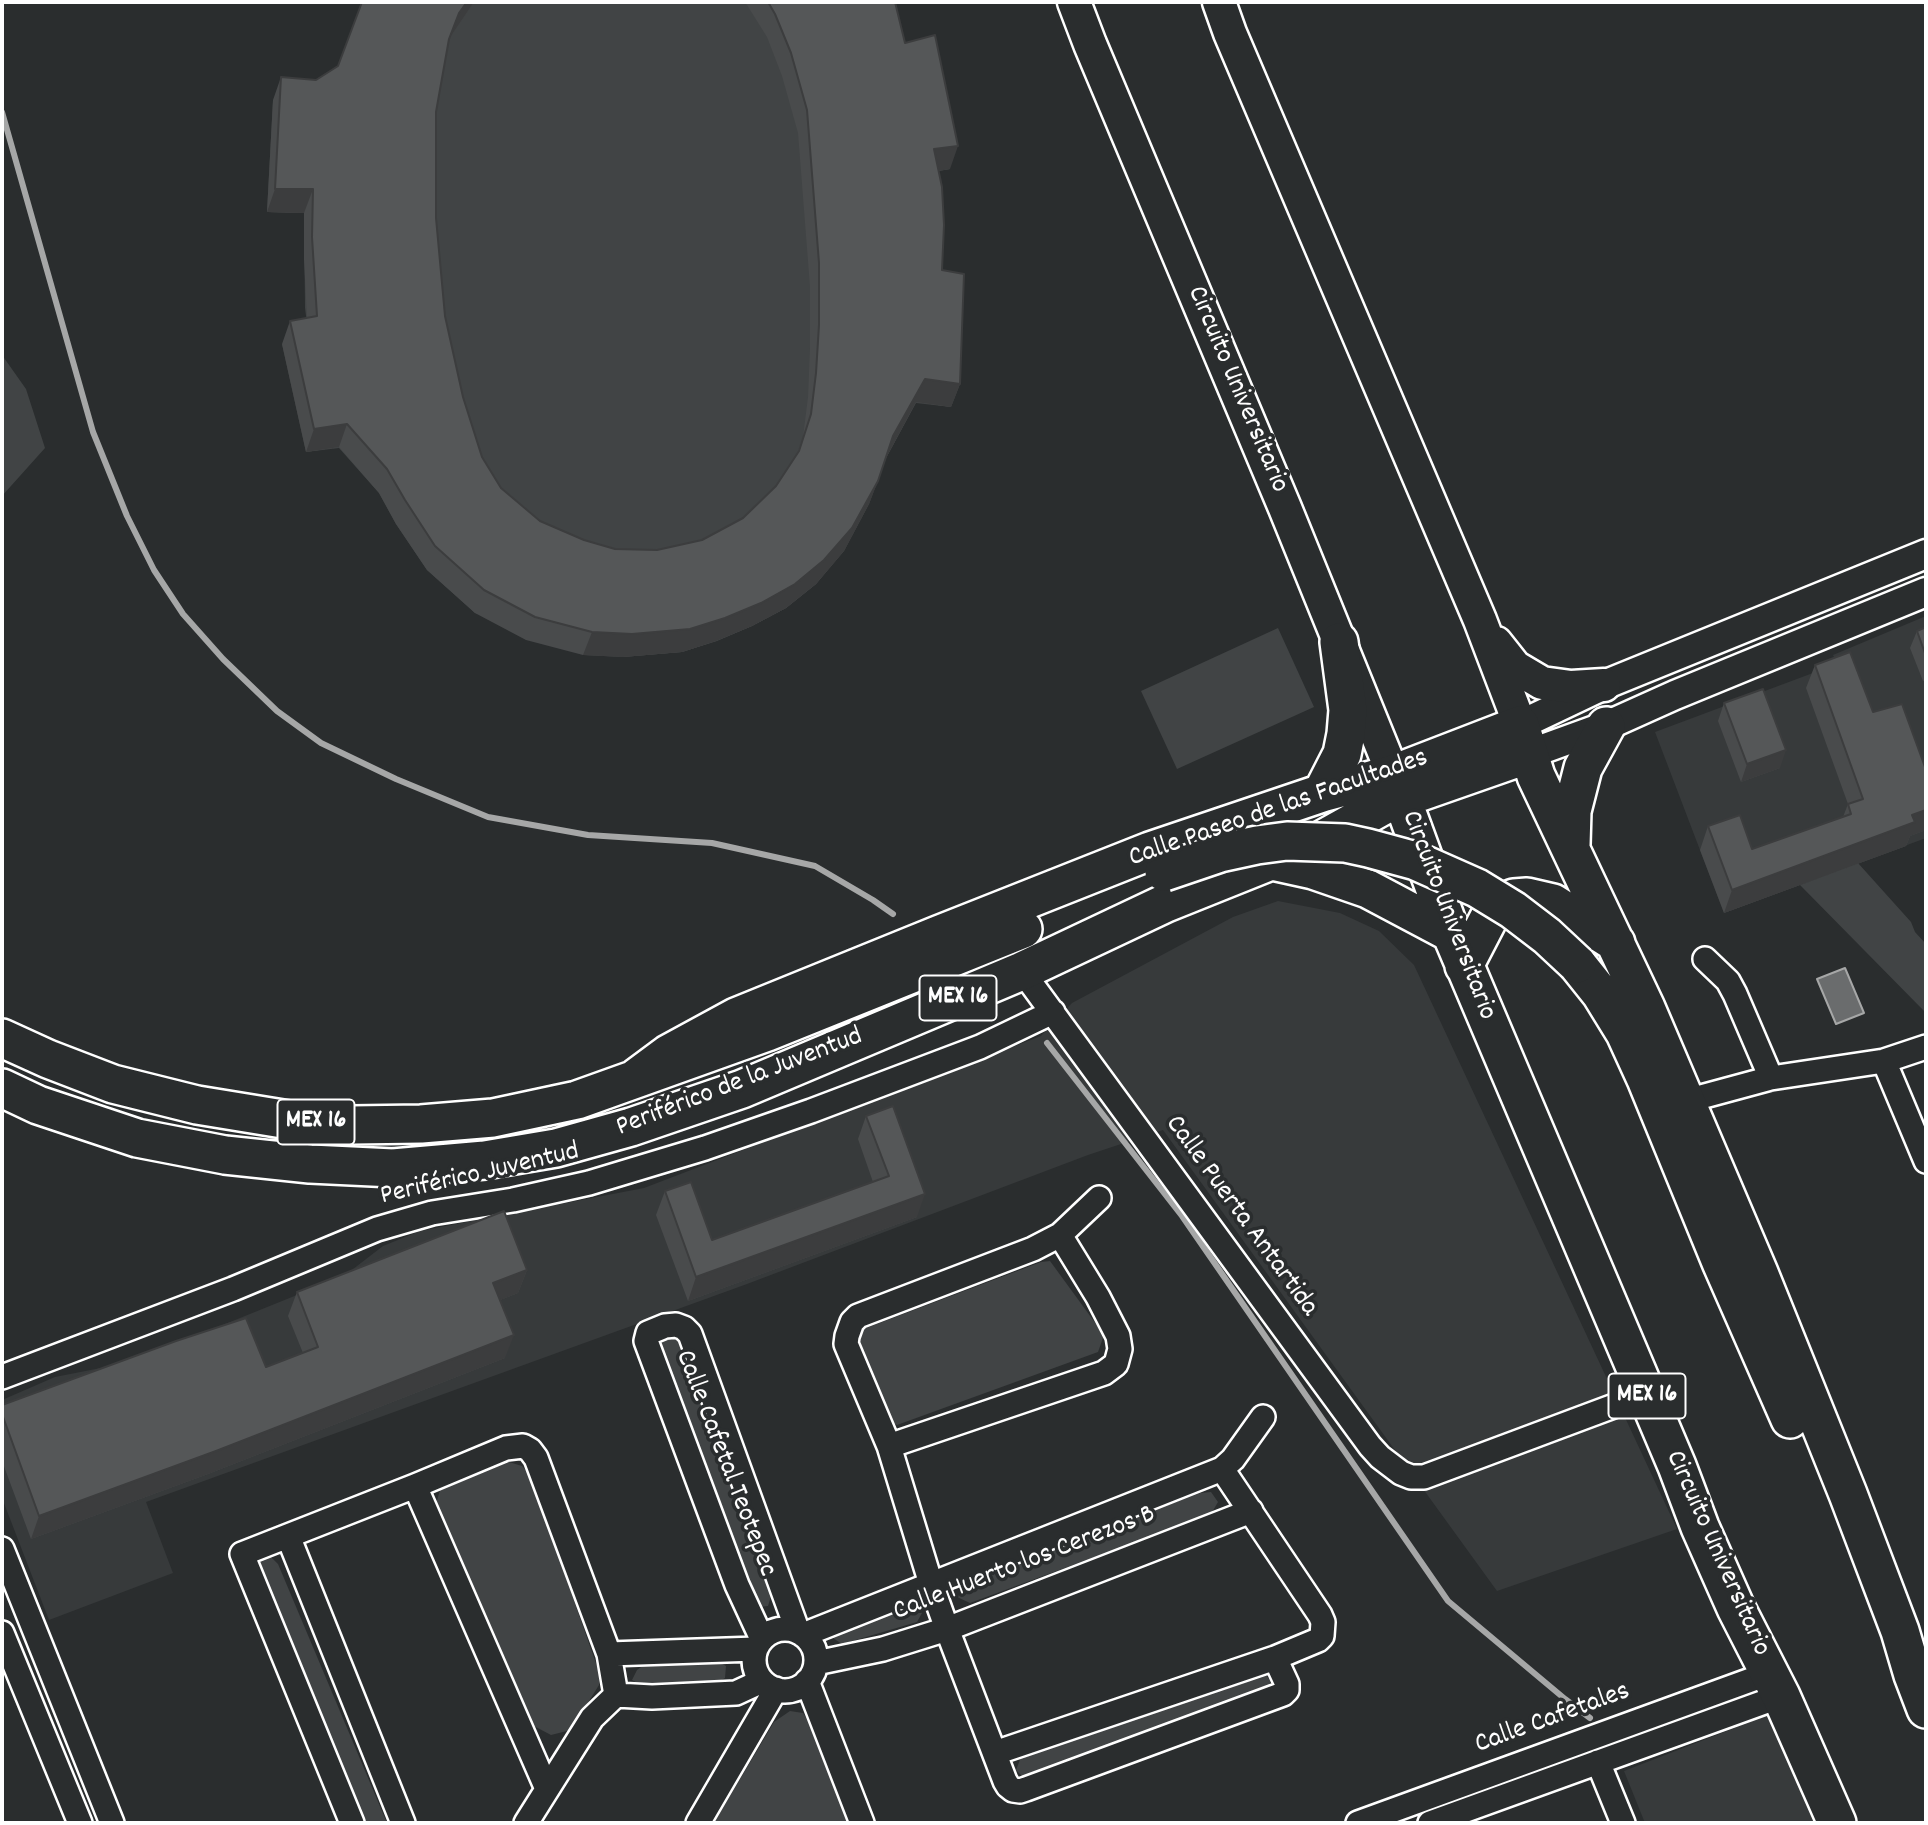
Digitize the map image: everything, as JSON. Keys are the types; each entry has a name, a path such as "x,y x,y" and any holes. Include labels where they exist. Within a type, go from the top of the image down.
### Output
{"highway":[{"path":"1322,793 1342,754 1346,734 1348,710 1339,642"},
{"path":"1571,846 1572,811 1580,779 1606,726"},
{"path":"1524,739 1536,776 1627,965 1759,1273 1900,1631 1926,1709"},
{"name":"Calle Paseo de las Facultades","path":"638,1077 668,1054 736,1017 1150,851 1322,793 1397,786 1524,739"},
{"name":"Periférico de la Juventud","path":"2,1088 37,1105 137,1138 225,1155 310,1164 393,1168 485,1160 569,1144 631,1127 742,1089 1023,971 1166,903 1318,842 1386,804 1397,786"},
{"name":"Circuito Universitario","path":"1397,786 1464,966 1719,1571 1775,1684 1837,1823"},
{"path":"1252,815 1268,828 1276,859 1368,888 1451,933"},
{"name":"Periférico de la Juventud","path":"2,1038 113,1084 197,1105 289,1120 352,1125 421,1124 493,1118 577,1100 767,1032 1164,872 1220,853 1287,841 1345,843 1416,861 1460,880 1513,910 1547,936 1577,964 1601,994 1625,1032 1866,1596 1892,1644 1913,1675"},
{"path":"1464,966 1492,912 1502,903 1527,897 1553,903 1627,965"}],"main road":[{"name":"Circuito Universitario","path":"1074,2 1281,497 1397,786"},
{"path":"1219,2 1480,620 1524,739"},
{"path":"1480,620 1516,667 1535,680 1556,686 1604,685"}],"street":[{"name":"Calle Paseo de las Facultades","path":"1524,739 1604,685 1926,554"},
{"name":"Calle Paseo de las Facultades","path":"1524,739 1606,726 1926,592"},
{"path":"1705,959 1728,981 1771,1077"},
{"name":"Calle Puerta Antartida","path":"1023,971 1370,1446 1401,1473 1411,1477 1424,1477 1646,1394"},
{"name":"Periférico Juventud","path":"2,1377 233,1289 377,1229 432,1213 589,1183 705,1148 980,1047 1053,1012"},
{"path":"1686,1101 1771,1077 1885,1060 1926,1047"},
{"path":"1885,1060 1919,1130 1926,1161"},
{"path":"1099,1198 1060,1235 1033,1249 858,1317 852,1322 846,1344 889,1446 931,1584 1008,1786 1020,1791 1026,1789 1283,1694 1287,1690 1287,1684 1275,1658"},
{"path":"889,1446 1104,1373 1116,1364 1120,1349 1118,1336 1060,1235"},
{"name":"Calle Cafetal Teotepec","path":"759,1644 646,1341 648,1333 665,1326 676,1325 690,1334 800,1633"},
{"path":"995,1753 1275,1658 1322,1636 1323,1622 1223,1469 1264,1417"},
{"path":"352,1823 242,1554 506,1448 523,1446 536,1458 609,1654 616,1695"},
{"name":"Calle Huerto los Cerezos B","path":"800,1633 1223,1469"},
{"path":"415,1486 547,1789"},
{"name":"Calle Huerto los Cerezos B","path":"812,1672 947,1629 1251,1511"},
{"path":"288,1536 402,1823"},
{"path":"2,1549 112,1823"},
{"path":"769,1685 754,1666 759,1644 769,1633 778,1629 800,1633 813,1647 812,1672 862,1823"},
{"path":"2,1633 80,1823"},
{"path":"609,1654 759,1644"},
{"path":"526,1823 592,1718 616,1695 652,1697 736,1693 769,1685 793,1690 812,1672"},
{"name":"Calle Cafetales","path":"1430,1823 1455,1819 1598,1762 1775,1684"},
{"name":"Calle Cafetales","path":"1357,1823 1775,1684"},
{"path":"698,1823 769,1685"},
{"path":"1598,1762 1623,1823"},
{"path":"1444,1792 1455,1819"}],"shaded area":[{"path":"362,2 876,2 897,66 927,58 950,169 926,172 934,293 956,297 951,407 916,403 885,460 843,551 816,584 786,608 717,641 682,652 623,657 475,613 427,570 379,493 339,448 306,452 282,344 309,339 305,308 304,213 267,212 273,100 329,89"},
{"path":"2,355 26,389 45,448 2,496"},
{"path":"1926,616 1926,838 1724,913 1655,732 1837,664 1833,655"},
{"path":"1278,628 1314,707 1177,769 1141,691"},
{"path":"1858,863 1911,922 1915,932 1926,944 1926,1013 1800,885"},
{"path":"1278,901 1340,913 1379,931 1414,965 1677,1529 1497,1591 1163,1130 1088,1155 747,1284 146,1502 173,1573 49,1620 2,1498 2,1400 55,1377 131,1362 344,1276 383,1246 420,1231 644,1188 1041,1036 1072,1003 1233,917"},
{"path":"1845,968 1864,1013 1836,1024 1817,979"},
{"path":"1050,1261 1104,1335 1098,1352 897,1425 885,1420 857,1341 861,1330 1041,1262"},
{"path":"661,1332 682,1337 773,1590 768,1606 758,1607 751,1601 656,1342"},
{"path":"509,1462 522,1466 530,1475 599,1672 599,1685 571,1730 551,1735 532,1725 436,1504 440,1490"},
{"path":"1211,1492 1218,1502 1211,1514 970,1603 957,1597 956,1584 1200,1493"},
{"path":"269,1555 278,1564 387,1823 359,1823 255,1574 257,1558"},
{"path":"910,1600 921,1602 922,1613 917,1622 842,1644 833,1638 833,1631"},
{"path":"717,1661 726,1666 725,1678 716,1683 647,1689 632,1680 637,1670 648,1662"},
{"path":"1249,1669 1262,1671 1271,1681 1264,1694 1026,1780 1016,1770 1021,1757"},
{"path":"790,1711 803,1713 811,1726 848,1823 714,1823 774,1722"},
{"path":"1768,1715 1814,1823 1645,1823 1624,1771"}],"building":[{"path":"362,2 467,2 459,13 449,39 436,112 436,218 445,316 463,397 482,457 501,488 540,521 584,540 615,549 657,550 702,540 743,518 776,486 799,451 811,414 819,325 819,263 807,110 791,53 768,2 895,2 905,43 935,35 958,146 934,149 942,187 942,270 964,274 960,384 925,379 893,436 878,481 852,528 824,560 795,584 761,603 690,629 632,634 592,632 535,617 484,590 435,546 387,469 347,424 314,429 290,321 317,316 312,237 313,189 275,189 281,77 316,80 338,66"},
{"path":"1926,627 1926,656 1917,631"},
{"path":"1850,652 1873,712 1902,704 1926,766 1926,810 1912,815 1915,822 1732,890 1708,826 1740,815 1752,849 1851,814 1848,804 1863,799 1815,665"},
{"path":"1763,689 1786,750 1747,764 1724,703"},
{"path":"893,1106 925,1194 696,1277 665,1191 691,1182 712,1240 889,1176 866,1116"},
{"path":"504,1211 527,1270 493,1283 514,1335 216,1451 39,1516 2,1414 2,1405 246,1318 266,1367 318,1347 297,1292"}],"waterway":[{"path":"2,112 93,432 127,516 154,570 183,614 223,659 277,711 321,743 396,779 488,817 588,835 712,843 815,866 893,914"},
{"path":"1047,1043 1182,1216 1448,1601 1590,1718"}]}
